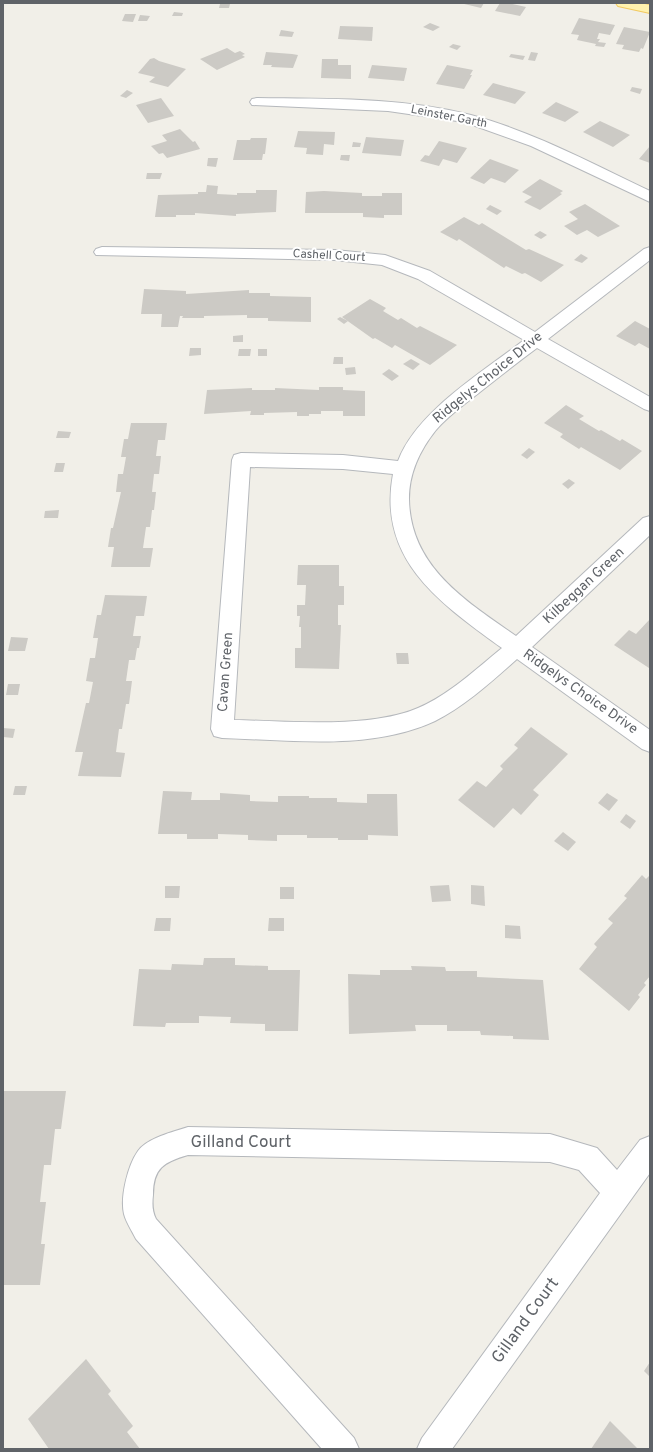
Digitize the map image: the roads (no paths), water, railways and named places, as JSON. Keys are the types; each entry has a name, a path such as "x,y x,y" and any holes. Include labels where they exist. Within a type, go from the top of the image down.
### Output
{"main road":[{"path":"622,3 650,9"}],"street":[{"name":"Leinster Garth","path":"257,102 398,108 437,112 466,118 493,126 525,139 650,198"},
{"name":"Cashell Court","path":"102,252 336,255 385,260 424,275 537,339"},
{"name":"Ridgelys Choice Drive","path":"650,252 445,410 430,424 411,451 404,468 400,496 401,518 411,549 440,589 466,612 650,742"},
{"path":"537,339 650,405"},
{"name":"Cavan Green","path":"404,468 343,462 240,460 222,729 336,731 376,728 407,722 439,710 518,648"},
{"name":"Kilbeggan Green","path":"518,648 650,524"},
{"name":"Gilland Court","path":"343,1449 146,1229 138,1213 139,1182 148,1160 165,1148 188,1141 550,1148 587,1158 618,1192"},
{"name":"Gilland Court","path":"433,1449 618,1192 650,1150"}]}
